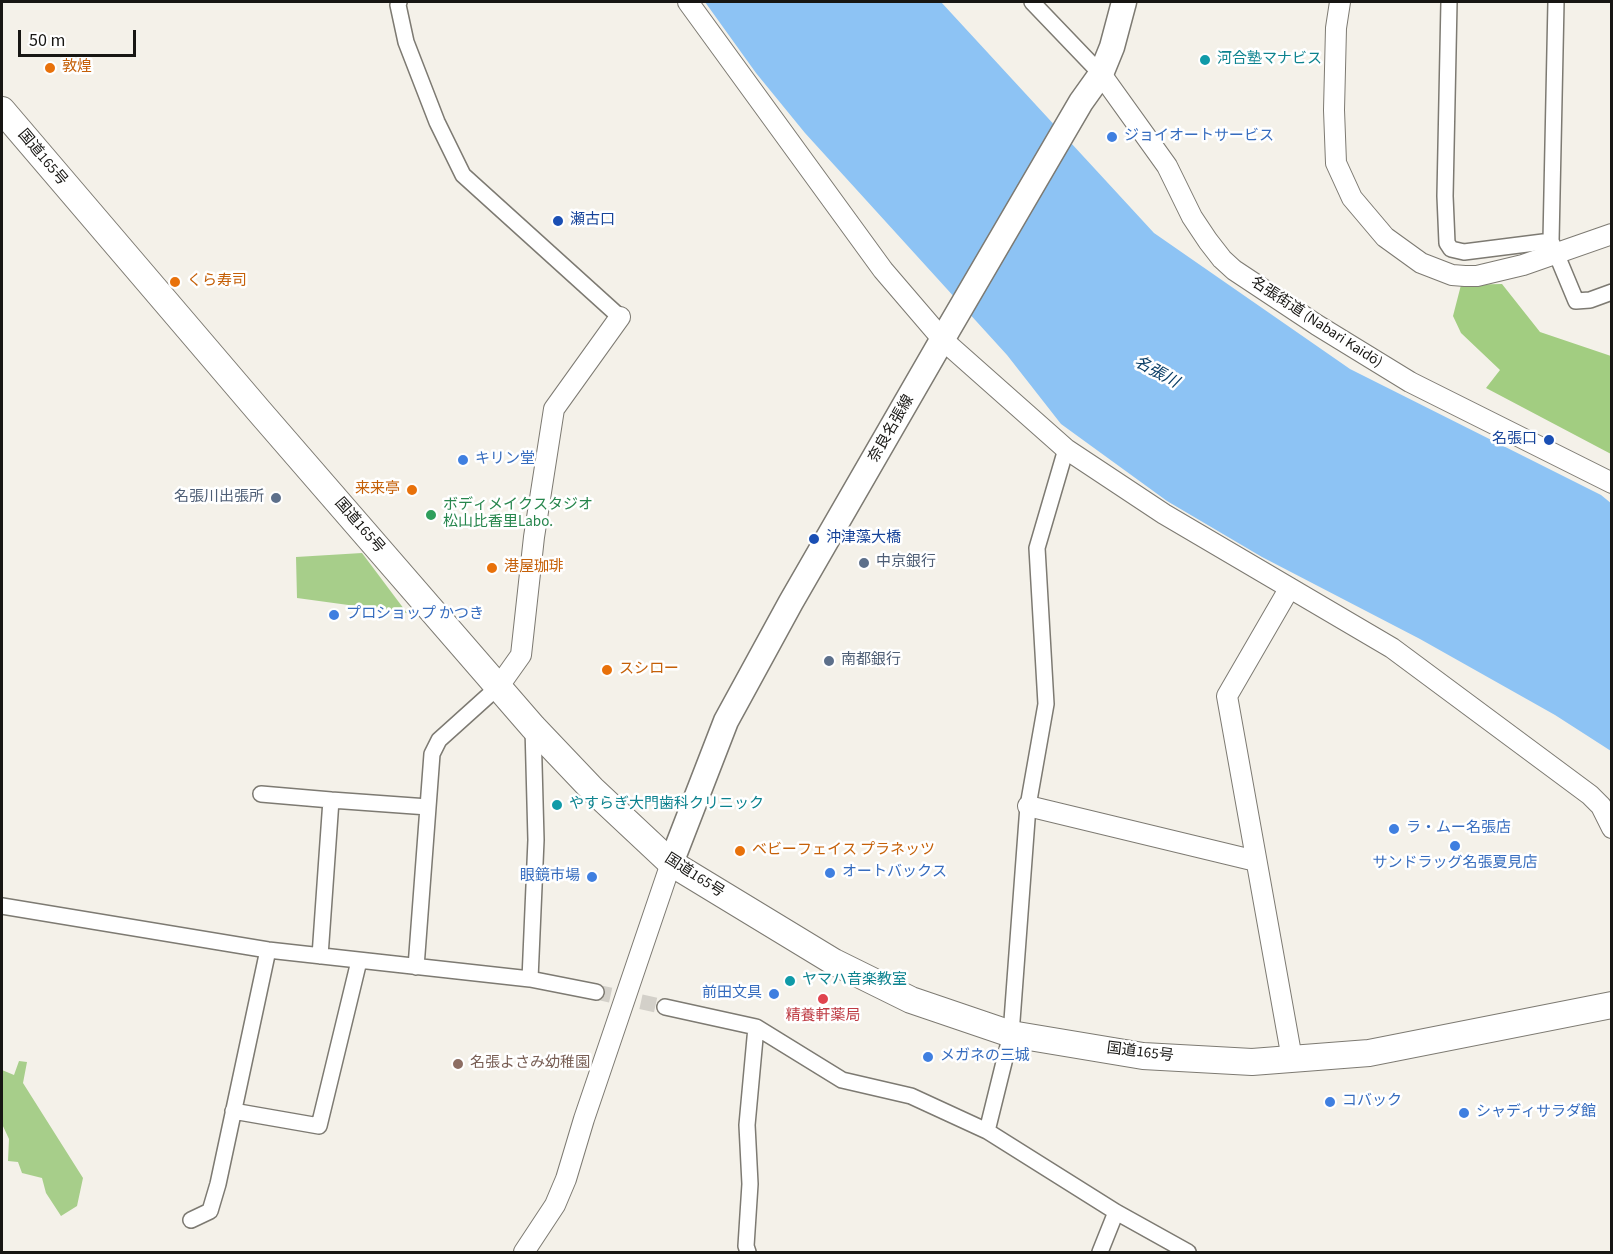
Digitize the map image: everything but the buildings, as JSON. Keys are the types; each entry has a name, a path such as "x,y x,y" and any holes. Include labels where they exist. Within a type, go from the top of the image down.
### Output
{"highway":[{"name":"国道165号","path":"2,110 533,727 592,789 671,863 834,962 912,1000 1011,1034 1143,1056 1252,1062 1369,1053 1611,1005"}],"main road":[{"name":"奈良名張線","path":"671,863 726,721 946,334 1067,127 1101,74 1112,47 1124,2"}],"street":[{"path":"399,2 406,42 436,122 463,175 620,317 554,409 534,537 521,655 499,686 439,740 432,754 416,967"},
{"path":"688,2 883,270 1066,449 1164,514 1392,648 1590,795 1601,806 1611,828"},
{"path":"1032,2 1101,74"},
{"path":"1340,2 1336,28 1334,110 1336,163 1346,186 1367,217 1385,237 1421,263 1452,275 1477,276 1523,265 1553,247"},
{"path":"1449,2 1444,206 1447,243 1451,249 1464,252 1553,247 1611,234"},
{"path":"1556,2 1553,247 1576,301 1590,300 1611,292"},
{"name":"名張街道 (Nabari Kaidō)","path":"1101,74 1167,166 1192,217 1208,241 1234,270 1317,325 1410,382 1611,483"},
{"path":"987,1131 1011,1034 1028,806 1046,704 1037,548 1066,449"},
{"path":"1289,589 1227,696 1292,1059"},
{"path":"530,979 536,840 533,727"},
{"path":"261,794 428,807"},
{"path":"320,956 331,800"},
{"path":"1028,806 1256,861"},
{"path":"524,1252 555,1205 566,1179 584,1119 671,863"},
{"path":"2,906 268,950 530,979 596,992"},
{"path":"191,1220 210,1211 268,950"},
{"path":"233,1111 319,1126 359,961"},
{"path":"665,1007 756,1028 842,1080 911,1096 987,1131 1116,1212 1188,1252"},
{"path":"748,1252 746,1246 750,1184 747,1125 756,1028"},
{"path":"1100,1252 1116,1212"}],"green space":[{"path":"1502,284 1540,332 1611,356 1611,454 1486,388 1500,370 1461,333 1453,316 1461,285"},
{"path":"362,553 407,613 297,598 296,557"},
{"path":"19,1061 27,1062 23,1083 83,1178 77,1206 61,1216 46,1193 42,1178 22,1173 18,1162 8,1161 9,1139 2,1124 2,1070 14,1075"}],"water":[{"name":"名張川","path":"705,2 941,2 1154,233 1350,369 1601,495 1612,504 1611,751 1555,715 1420,639 1262,557 1167,501 1061,424 1007,355 805,133 756,73"}],"tunnel":[{"path":"596,992 665,1007"}],"place":[{"name":"河合塾マナビス","path":"1205,60"},
{"name":"敦煌","path":"50,68"},
{"name":"ジョイオートサービス","path":"1112,137"},
{"name":"瀬古口","path":"558,221"},
{"name":"くら寿司","path":"175,282"},
{"name":"名張口","path":"1549,440"},
{"name":"キリン堂","path":"463,460"},
{"name":"来来亭","path":"412,490"},
{"name":"名張川出張所","path":"276,498"},
{"name":"ボディメイクスタジオ 松山比香里Labo.","path":"431,515"},
{"name":"沖津藻大橋","path":"814,539"},
{"name":"中京銀行","path":"864,563"},
{"name":"港屋珈琲","path":"492,568"},
{"name":"プロショップ かつき","path":"334,615"},
{"name":"南都銀行","path":"829,661"},
{"name":"スシロー","path":"607,670"},
{"name":"やすらぎ大門歯科クリニック","path":"557,805"},
{"name":"ラ・ムー名張店","path":"1394,829"},
{"name":"サンドラッグ名張夏見店","path":"1455,846"},
{"name":"ベビーフェイス プラネッツ","path":"740,851"},
{"name":"オートバックス","path":"830,873"},
{"name":"眼鏡市場","path":"592,877"},
{"name":"ヤマハ音楽教室","path":"790,981"},
{"name":"前田文具","path":"774,994"},
{"name":"精養軒薬局","path":"823,999"},
{"name":"メガネの三城","path":"928,1057"},
{"name":"名張よさみ幼稚園","path":"458,1064"},
{"name":"コバック","path":"1330,1102"},
{"name":"シャディサラダ館","path":"1464,1113"}]}
